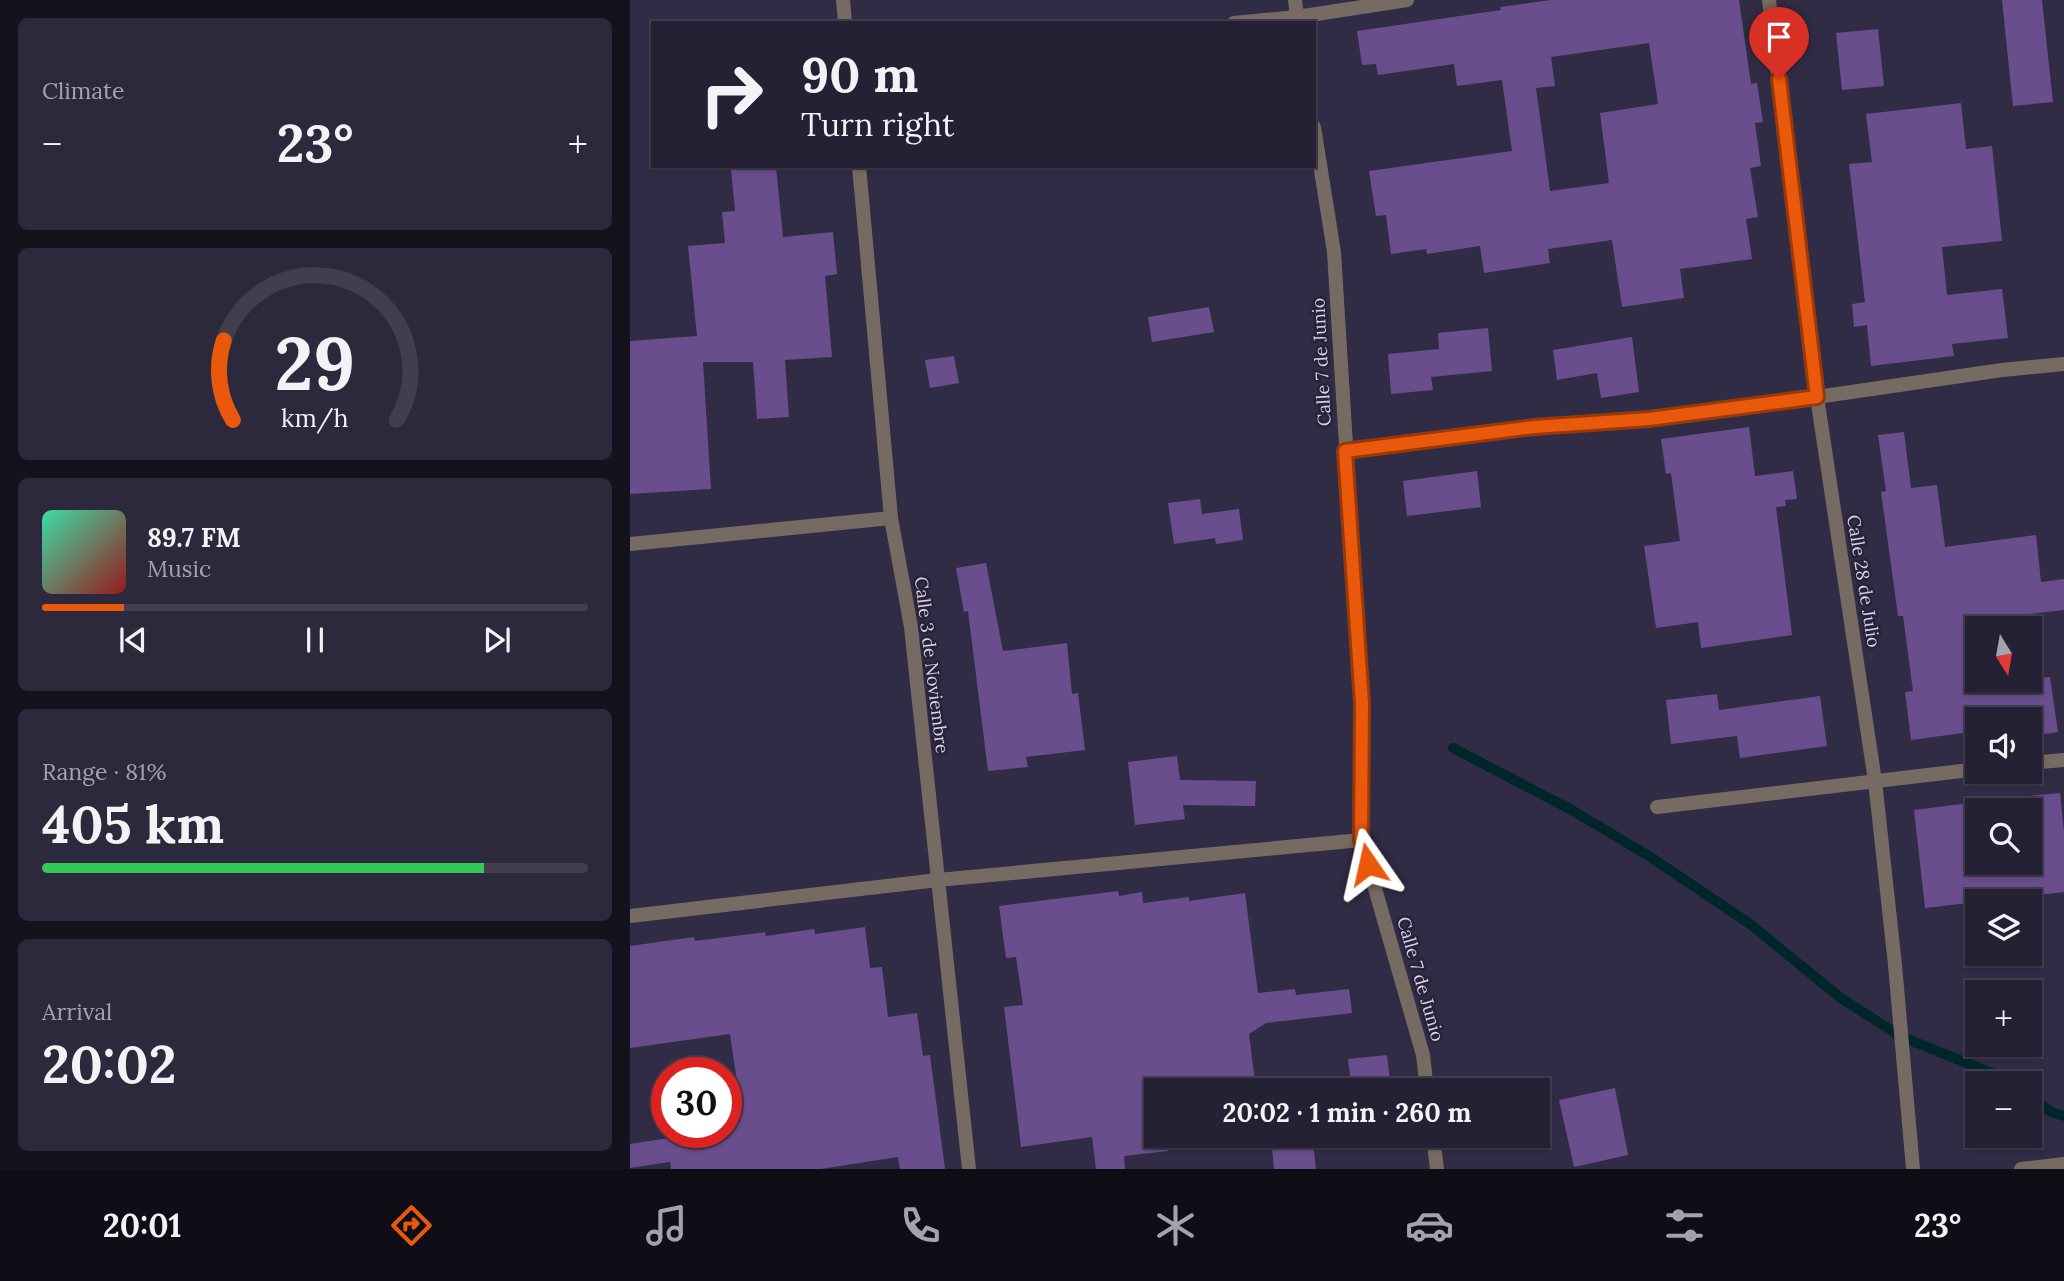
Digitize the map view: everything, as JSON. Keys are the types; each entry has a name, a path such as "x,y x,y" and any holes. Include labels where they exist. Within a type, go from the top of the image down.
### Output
{"street":[{"path":"842,0 845,21"},
{"path":"1295,0 1298,20"},
{"path":"1277,21 1298,20 1407,0"},
{"name":"Calle 28 de Julio","path":"1769,0 1817,397 1875,781 1913,1169"},
{"name":"Calle 7 de Junio","path":"1316,140 1334,252 1362,703 1361,840 1423,1055 1426,1078"},
{"name":"Calle 3 de Noviembre","path":"859,168 891,518 911,627 969,1169"},
{"path":"1345,451 1521,428 1649,419 2002,370 2064,364"},
{"path":"630,544 891,518"},
{"path":"2042,762 2064,760"},
{"path":"1657,807 1965,771"},
{"path":"630,916 938,880 1361,840"},
{"path":"1434,1148 1437,1169"},
{"path":"2021,1169 2064,1164"}],"building":[{"path":"1551,0 1739,0 1751,84 1757,83 1763,122 1755,123 1761,166 1750,168 1758,217 1746,219 1752,259 1680,269 1684,298 1622,307 1612,240 1548,249 1550,263 1484,273 1480,246 1427,254 1426,249 1391,254 1386,215 1376,216 1369,171 1512,151 1502,80 1457,86 1454,64 1378,75 1376,64 1362,65 1357,31 1501,10 1500,7","holes":["1649,43 1658,104 1600,113 1609,183 1550,191 1536,88 1555,86 1551,57"]},
{"path":"2002,0 2042,0 2053,102 2013,106"},
{"path":"1878,29 1884,86 1842,90 1836,33"},
{"path":"1961,103 1966,149 1992,146 2002,241 1942,247 1947,295 2002,289 2008,338 1952,344 1954,356 1871,366 1867,325 1854,327 1852,304 1865,302 1849,164 1872,162 1866,114"},
{"path":"776,168 783,237 833,232 837,274 825,276 832,357 785,360 789,417 757,419 753,362 703,362 711,489 630,494 630,341 697,336 688,246 725,243 722,212 735,211 731,169"},
{"path":"1209,307 1214,332 1152,342 1148,317"},
{"path":"1488,328 1492,371 1431,377 1433,390 1391,394 1388,354 1439,349 1438,333"},
{"path":"1632,337 1639,392 1601,398 1597,373 1557,380 1553,350"},
{"path":"954,356 959,383 930,388 925,360"},
{"path":"1749,427 1755,476 1793,471 1797,499 1785,500 1786,506 1776,507 1792,635 1701,648 1698,622 1656,628 1644,546 1680,541 1671,473 1666,474 1661,439"},
{"path":"1904,432 1911,488 1937,485 1945,547 2036,535 2041,582 2064,579 2064,610 2014,616 1965,616 1965,693 2042,693 2042,678 2050,677 2058,732 2042,734 2042,707 1965,707 1965,733 1911,740 1905,692 1913,691 1903,616 1898,616 1881,492 1886,491 1878,435"},
{"path":"1477,471 1481,507 1407,516 1403,481"},
{"path":"1200,499 1202,514 1239,509 1243,540 1216,544 1215,538 1174,544 1168,503"},
{"path":"986,563 1003,651 1067,643 1072,694 1078,693 1085,750 1026,757 1028,767 988,771 968,611 964,612 956,568"},
{"path":"1717,694 1719,710 1820,696 1827,746 1740,758 1737,736 1671,744 1666,700"},
{"path":"1177,756 1180,780 1256,781 1255,806 1183,805 1185,819 1135,825 1128,762"},
{"path":"2060,793 2064,832 2064,892 2042,895 2042,889 1965,889 1965,903 1925,908 1914,810 1965,804 1965,875 2042,875 2042,798 2030,796"},
{"path":"1118,891 1119,896 1142,892 1143,903 1189,897 1189,901 1245,893 1258,993 1295,989 1296,995 1349,989 1352,1013 1266,1023 1249,1034 1254,1078 1144,1078 1144,1148 1168,1148 1168,1151 1124,1156 1125,1169 1096,1169 1092,1137 1021,1147 1004,1007 1023,1005 1016,957 1006,958 999,906"},
{"path":"865,927 870,968 882,967 888,1017 917,1013 923,1056 930,1055 945,1169 900,1169 898,1157 821,1169 671,1169 670,1162 630,1168 630,1144 651,1141 651,1148 742,1148 742,1057 733,1057 730,1034 630,1048 630,946 694,937 695,941 765,932 766,936 814,929 815,934"},
{"path":"1387,1055 1390,1078 1350,1078 1348,1059"},
{"path":"1615,1088 1628,1155 1574,1167 1559,1100"},
{"path":"1272,1148 1314,1148 1316,1169 1274,1169"}],"waterway":[{"path":"1453,748 1570,809 1652,858 1750,924 1842,999 1902,1037 1987,1071"},
{"path":"2042,1105 2051,1112 2064,1116"}],"route":[{"path":"1368,864 1361,840 1362,703 1345,451 1534,427 1649,419 1817,397 1779,79"}]}
